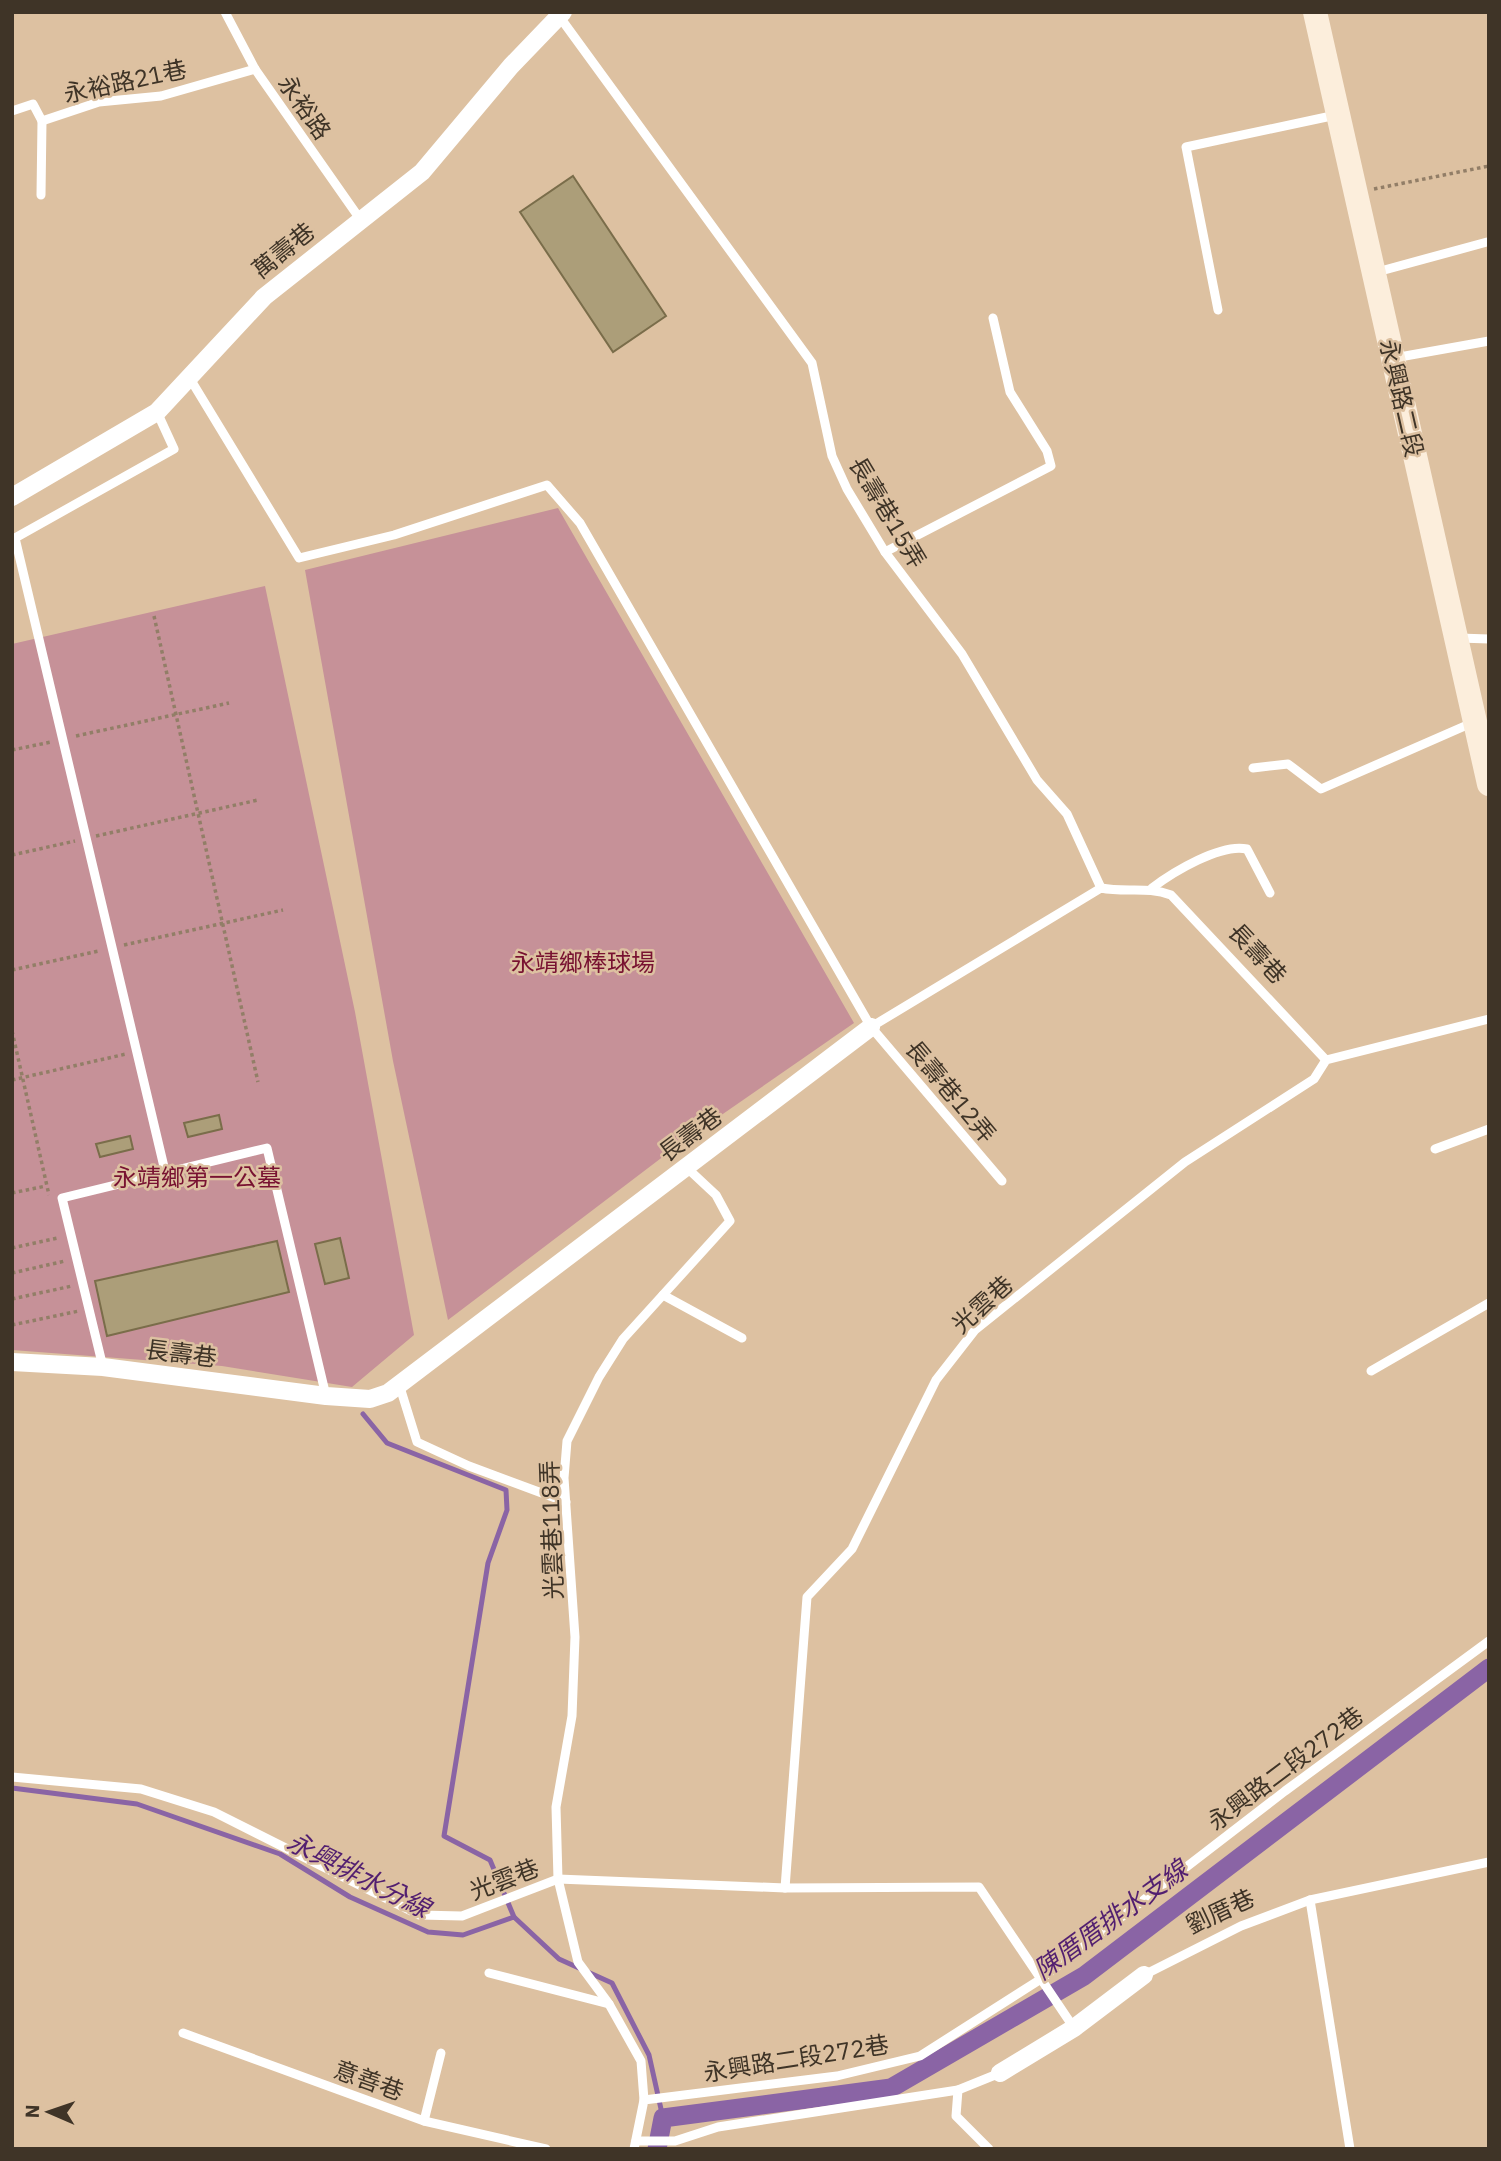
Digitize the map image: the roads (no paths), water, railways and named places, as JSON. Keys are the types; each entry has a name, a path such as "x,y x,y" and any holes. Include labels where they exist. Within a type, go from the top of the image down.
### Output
{"street":[{"name":"永興路二段","path":"1315,12 1336,115 1489,784"},
{"name":"萬壽巷","path":"12,498 157,412 264,297 422,172 511,66 561,14"},
{"name":"長壽巷","path":"12,1362 103,1367 326,1396 370,1399 399,1384 871,1027"},
{"name":"劉厝巷","path":"1000,2073 1074,2028 1144,1975"}],"lane":[{"name":"永裕路","path":"225,12 255,69 360,219"},
{"name":"長壽巷15弄","path":"561,14 812,363 818,379 832,456 847,489 885,552 961,654 1037,780 1067,814 1101,888"},
{"name":"永裕路21巷","path":"12,111 33,104 42,121 99,102 161,96 255,69"},
{"path":"1218,310 1186,147 1336,115"},
{"path":"41,195 42,121"},
{"path":"1373,274 1487,242"},
{"path":"885,552 1051,466 1047,451 1010,391 993,318"},
{"path":"1393,358 1489,341"},
{"name":"長壽巷12弄","path":"188,376 299,558 394,535 547,485 580,523 871,1027 1002,1181"},
{"path":"157,412 174,449 15,538 165,1171"},
{"path":"1457,638 1489,639"},
{"path":"1253,768 1288,764 1321,789 1475,722"},
{"path":"1101,888 1121,892 1152,888 1168,875 1234,846 1247,849 1270,893"},
{"name":"長壽巷","path":"871,1027 1101,888"},
{"name":"長壽巷","path":"1152,888 1171,895 1325,1060"},
{"path":"1325,1060 1489,1019"},
{"name":"光雲巷","path":"785,1888 807,1597 852,1549 936,1380 975,1330 1185,1162 1314,1079 1325,1060"},
{"path":"1435,1149 1489,1129"},
{"path":"103,1367 87,1310 62,1198 267,1148 326,1396"},
{"name":"光雲巷118弄","path":"558,1879 556,1807 572,1716 575,1637 566,1502 567,1441 599,1377 623,1339 730,1221 716,1195 686,1167"},
{"path":"663,1295 742,1338"},
{"path":"1371,1371 1489,1303"},
{"path":"399,1384 417,1442 469,1466 566,1502"},
{"name":"永興路二段272巷","path":"644,2100 837,2076 920,2056 1044,1983 1285,1791 1489,1641"},
{"name":"光雲巷","path":"12,1777 141,1789 214,1812 419,1915 462,1916 558,1879 785,1888 979,1887 1044,1983"},
{"name":"劉厝巷","path":"1144,1975 1241,1926 1310,1900 1489,1862"},
{"path":"558,1879 578,1962 609,2004 641,2061 644,2100 635,2145 675,2145 718,2127 958,2090 1000,2073"},
{"path":"1310,1900 1350,2149"},
{"path":"489,1973 609,2004"},
{"path":"1044,1983 1074,2028"},
{"name":"意善巷","path":"183,2033 424,2121 546,2149"},
{"path":"424,2121 441,2053"},
{"path":"958,2090 956,2116 989,2149"}],"waterway":[{"path":"363,1414 387,1443 506,1490 507,1510 488,1563 444,1836 490,1860 514,1917"},
{"name":"陳厝厝排水支線","path":"657,2149 663,2118 891,2088 1084,1976 1489,1668"},
{"name":"永興排水分線","path":"12,1788 137,1804 280,1854 350,1897 428,1932 463,1935 514,1917 559,1959 612,1983 649,2055 663,2118"}],"park label":[{"name":"永靖鄉棒球場","path":"583,962"},
{"name":"永靖鄉第一公墓","path":"197,1177"}]}
